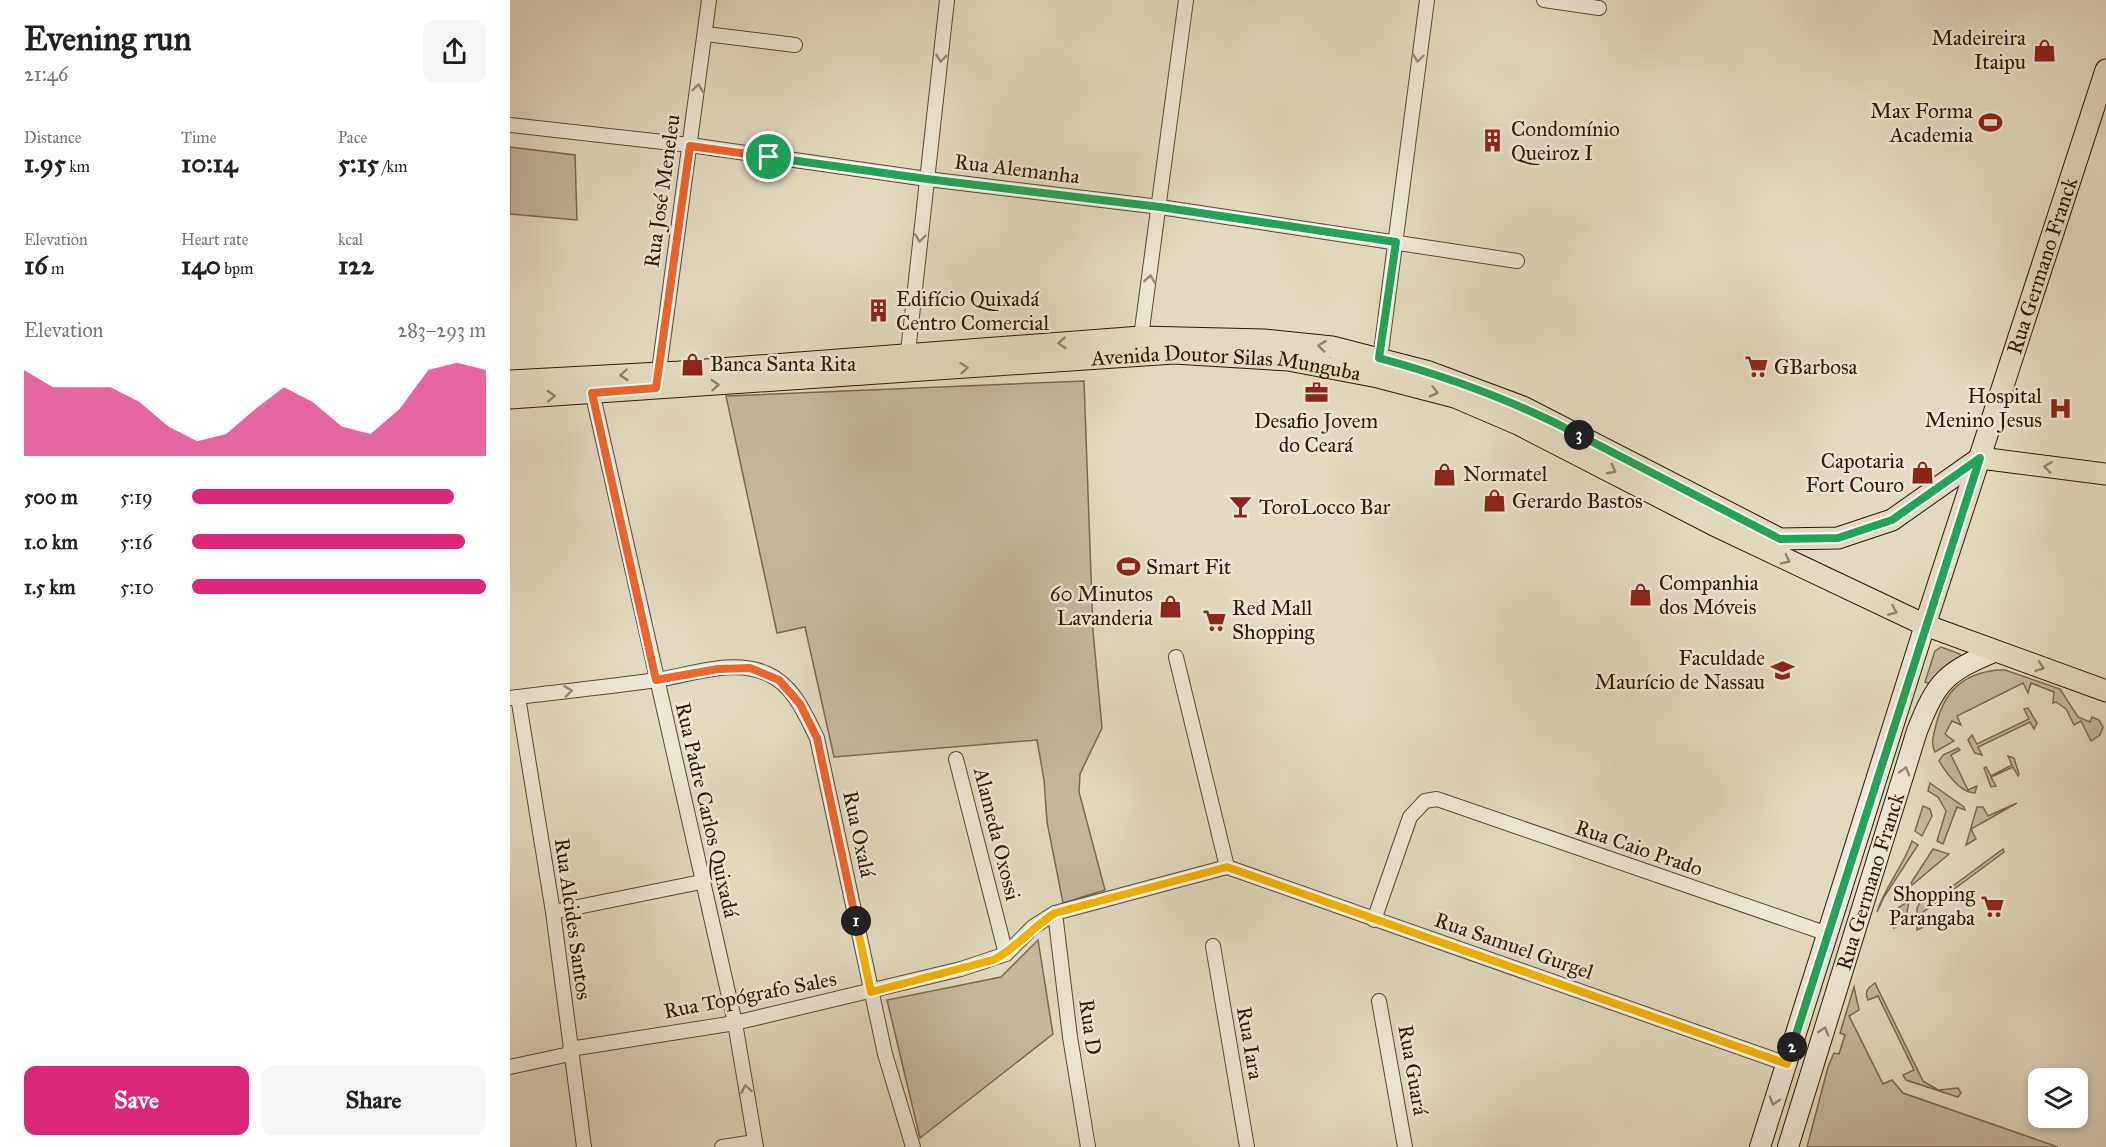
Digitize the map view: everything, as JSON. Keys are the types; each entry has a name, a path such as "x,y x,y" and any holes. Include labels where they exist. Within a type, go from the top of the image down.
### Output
{"main road":[{"name":"Rua Germano Franck","path":"1760,1147 1925,625 2106,70"},
{"name":"Avenida Doutor Silas Munguba","path":"906,364 1141,337 1264,339 1332,347 1378,368 1518,424 1724,530 1925,625 1996,651 2071,683 2106,691"},
{"name":"Avenida Doutor Silas Munguba","path":"510,398 591,385 906,364 1174,353 1378,368 1459,381 1524,407 1780,539 1838,538 1892,520 1980,458"},
{"name":"Avenida Doutor Silas Munguba","path":"510,381 591,385"},
{"path":"1980,458 2106,474"},
{"name":"Rua Germano Franck","path":"1788,1147 1917,731 1928,704 1937,687 1955,670 1996,651"}],"street":[{"name":"Rua José Meneleu","path":"657,381 709,0"},
{"path":"906,364 947,0"},
{"path":"1141,337 1186,0"},
{"path":"1378,368 1396,242 1419,44 1427,0"},
{"path":"1544,0 1599,8"},
{"path":"706,34 795,45"},
{"name":"Rua Alemanha","path":"510,124 1160,207 1517,261"},
{"name":"Rua Padre Carlos Quixadá","path":"591,385 701,882 735,1023 756,1144"},
{"path":"1006,954 1034,927 1055,913 1227,867 1176,657"},
{"name":"Rua Oxalá","path":"514,697 656,680 718,669 750,668 779,680 800,704 817,738 885,1054 913,1147"},
{"name":"Rua Alcides Santos","path":"514,697 553,912 584,1147"},
{"name":"Alameda Oxossi","path":"956,759 1006,954"},
{"name":"Rua Caio Prado","path":"1374,920 1410,817 1425,801 1437,799 1828,934"},
{"name":"Rua Samuel Gurgel","path":"1227,867 1787,1064"},
{"path":"553,912 701,882"},
{"name":"Rua D","path":"1055,913 1070,1037 1088,1147"},
{"name":"Rua Iara","path":"1213,946 1247,1147"},
{"name":"Rua Topógrafo Sales","path":"510,1067 570,1052 735,1023 871,992 972,966 1006,954"},
{"name":"Rua Guará","path":"1379,1001 1406,1147"},
{"path":"722,1147 756,1144"}],"shaded area":[{"path":"510,147 575,155 577,220 510,214"},
{"path":"1084,381 1093,631 1102,728 1080,774 1079,792 1105,890 1063,903 1047,822 1044,780 1037,740 834,757 805,627 777,633 726,396"},
{"path":"1941,647 1960,654 1961,657 1938,673 1930,684 1925,682 1935,651"},
{"path":"1997,670 2005,670 2060,689 2078,717 2090,722 2092,717 2099,720 2103,727 2100,735 2091,741 2081,721 2074,725 2066,709 2056,702 2053,703 2054,692 2031,683 2028,693 2023,683 1957,716 1961,725 1952,721 1945,734 1954,741 1935,752 1933,742 1939,713 1950,694 1964,680"},
{"path":"2028,708 2037,723 2034,729 2030,722 1978,747 1982,755 1975,753 1968,740 1972,735 1977,744 2029,719 2024,709"},
{"path":"1958,748 1960,750 1951,755 1968,790 1977,786 1975,793 1964,790 1959,786 1939,761 1943,755"},
{"path":"2008,756 2014,758 2018,776 2013,767 1991,777 1996,786 1991,787 1984,768 1986,767 1991,776 2012,765"},
{"path":"1930,783 1965,810 1957,807 1943,844 1937,841 1946,811 1938,797 1928,791"},
{"path":"2017,803 1971,829 1976,839 1966,845 1977,807 1983,807 1988,816"},
{"path":"1923,806 1930,809 1932,816 1922,836 1915,831"},
{"path":"1912,841 1918,845 1884,897 1877,912 1885,894 1904,859"},
{"path":"1933,849 1949,854 1912,885 1911,883"},
{"path":"2003,849 2004,852 1922,913 1928,925 1917,930 1917,908 1924,895 1931,902"},
{"path":"1909,901 1905,923 1894,928 1890,921 1896,909"},
{"path":"1038,940 1053,1034 920,1138 887,1000 1001,977"},
{"path":"1875,983 1923,1081 1938,1090 1958,1088 1961,1093 1958,1097 1906,1080 1903,1075 1914,1070 1878,996 1868,1000 1866,994"},
{"path":"1854,987 1859,1010 1849,1016 1883,1084 1892,1080 1903,1093 2058,1147 1807,1147 1828,1067 1834,1053 1839,1054 1845,1035 1840,1033"}],"place":[{"name":"Madeireira Itaipu","path":"2044,50"},
{"name":"Max Forma Academia","path":"1991,123"},
{"name":"Condomínio Queiroz I","path":"1493,141"},
{"name":"Edifício Quixadá Centro Comercial","path":"878,311"},
{"name":"Banca Santa Rita","path":"692,364"},
{"name":"GBarbosa","path":"1756,367"},
{"name":"Desafio Jovem do Ceará","path":"1316,393"},
{"name":"Hospital Menino Jesus","path":"2060,408"},
{"name":"Capotaria Fort Couro","path":"1922,473"},
{"name":"Normatel","path":"1445,474"},
{"name":"Gerardo Bastos","path":"1494,501"},
{"name":"ToroLocco Bar","path":"1241,507"},
{"name":"Smart Fit","path":"1128,567"},
{"name":"Companhia dos Móveis","path":"1641,595"},
{"name":"60 Minutos Lavanderia","path":"1171,606"},
{"name":"Red Mall Shopping","path":"1214,620"},
{"name":"Faculdade Maurício de Nassau","path":"1783,670"},
{"name":"Shopping Parangaba","path":"1993,906"}],"route":[{"path":"690,146 769,157 1160,207 1396,242 1379,358 1459,381 1524,407 1706,503 1780,539 1838,538 1892,520 1980,458 1787,1064 1227,867 1055,913 1034,927 1006,954 993,960 871,992 817,738 800,704 779,680 750,668 718,669 656,680 592,393 656,388 690,146"}]}
